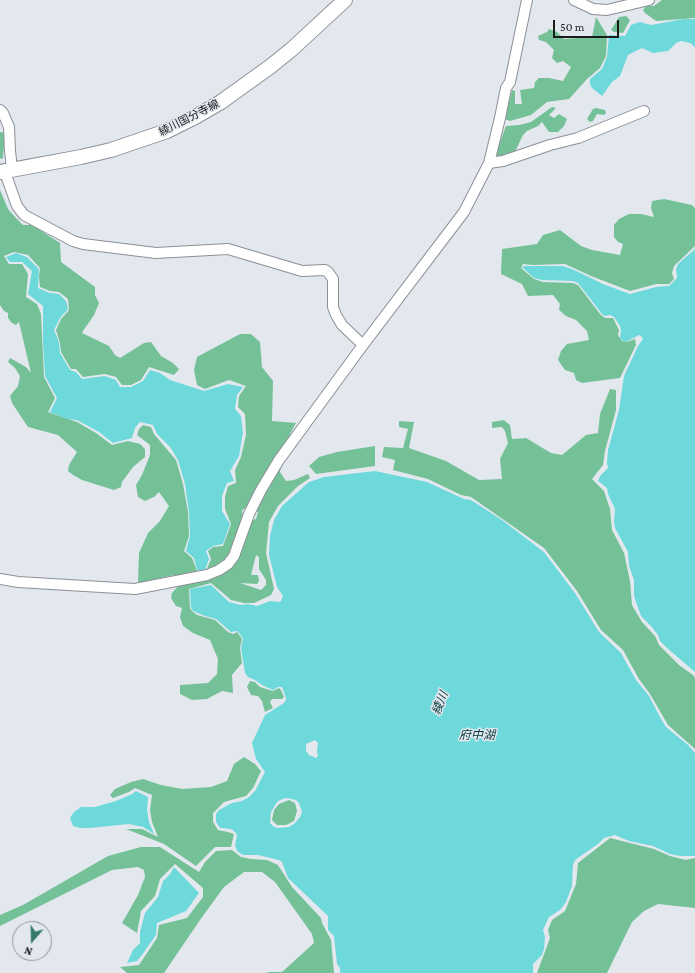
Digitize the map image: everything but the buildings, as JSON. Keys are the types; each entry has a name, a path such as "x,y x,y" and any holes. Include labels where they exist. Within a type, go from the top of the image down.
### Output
{"main road":[{"name":"綾川国分寺線","path":"6,171 111,150 156,135 191,119 221,102 249,83 292,49 345,0"}],"street":[{"path":"0,579 18,582 136,589 207,574 219,570 228,564 234,556 249,514 261,490 280,460 363,345 464,212 490,164 490,157 506,88 510,82 527,0"},
{"path":"574,0 594,9 607,10 649,0"},
{"path":"0,110 3,113 9,127 10,152 6,171 7,178 17,206 24,215 73,241 83,244 156,253 228,249 302,271 325,270 333,279 333,307 336,315 342,324 363,345"},
{"path":"490,164 550,145 578,138 644,111"}],"green space":[{"path":"662,0 695,0 695,18 656,21 643,10 646,6 654,6"},
{"path":"626,16 630,20 623,33 614,32 611,30 619,17"},
{"path":"596,17 607,35 606,56 600,68 587,79 569,99 547,102 531,115 510,121 505,119 512,90 515,91 515,104 522,104 520,90 534,88 535,82 539,78 549,78 563,81 571,67 563,61 557,63 552,58 554,50 546,42 539,40 538,36 547,32 549,29 557,32 564,39 592,37"},
{"path":"552,107 556,108 549,115 554,118 559,114 567,119 564,126 558,132 549,132 542,122 523,135 513,156 500,159 496,153 506,126 531,122"},
{"path":"596,108 605,110 606,113 604,115 597,114 593,121 590,122 587,119 593,109"},
{"path":"0,132 5,133 3,158 1,159 0,158"},
{"path":"0,190 8,209 16,218 23,225 32,225 60,243 61,262 95,287 95,295 99,303 94,315 82,333 109,346 115,355 120,358 144,343 151,342 161,356 173,363 179,369 174,375 149,367 141,380 131,385 122,385 116,377 105,374 83,377 76,369 71,369 61,352 56,330 61,319 69,310 68,299 59,292 50,291 40,287 40,268 28,255 14,252 4,256 9,264 22,264 28,274 26,297 37,304 41,314 44,377 55,398 48,412 77,422 96,433 112,445 128,441 140,444 145,449 145,457 133,467 122,482 121,487 114,490 82,480 68,471 69,465 77,452 58,435 28,427 12,403 10,396 18,386 20,376 15,368 8,362 10,358 26,367 31,373 19,322 16,325 12,323 8,318 8,313 4,311 0,305"},
{"path":"664,199 692,205 695,208 695,246 674,266 672,273 674,279 669,284 656,284 630,291 565,264 523,264 521,268 534,279 543,282 573,283 578,285 600,314 605,318 613,318 619,330 618,335 622,341 627,342 635,339 636,345 620,378 582,383 576,380 574,373 565,370 558,360 561,351 567,344 589,340 587,331 576,320 566,316 559,310 560,304 553,295 528,296 522,284 501,274 502,249 537,244 543,235 560,230 581,246 592,250 620,255 623,244 618,242 614,237 614,225 619,219 629,214 641,214 654,217 651,208 652,201"},
{"path":"240,334 251,334 260,342 262,367 273,381 272,421 296,423 286,442 280,472 286,481 294,480 308,474 310,478 298,486 278,506 269,522 266,553 274,589 271,595 254,603 244,603 231,600 211,583 189,589 190,608 192,611 197,615 215,620 228,632 233,634 237,632 242,639 240,648 242,663 232,675 233,693 222,691 207,699 192,700 180,694 180,685 208,683 217,674 218,659 210,640 193,633 183,626 180,617 182,608 176,606 171,598 172,593 180,584 174,575 138,583 139,553 148,533 160,521 169,506 159,492 154,497 145,501 138,497 136,485 142,475 150,455 150,445 137,435 139,429 143,425 151,427 154,434 176,460 183,484 188,512 189,536 184,551 192,558 197,571 206,571 211,559 208,551 213,547 223,546 231,524 225,509 225,497 228,486 236,483 235,470 241,457 246,435 245,414 238,407 239,396 246,386 229,380 205,389 197,385 194,370 197,357","holes":["247,507 258,512 256,519 250,521 243,519 242,510","256,555 259,557 259,569 266,580 266,585 261,590 240,583 257,584 259,581 258,575 251,575"]},
{"path":"610,389 616,390 616,410 605,451 603,465 592,479 604,491 610,509 612,530 624,553 630,581 632,605 642,622 655,636 659,645 679,665 695,678 695,749 668,725 650,694 639,679 623,650 601,630 577,591 544,548 471,497 461,495 428,479 393,470 395,460 382,457 384,447 403,448 408,429 399,427 399,421 414,422 409,448 446,461 479,480 502,479 500,459 508,443 505,431 502,427 492,428 492,422 504,420 510,425 512,439 526,438 551,453 562,455 586,435 598,433 600,414"},
{"path":"375,446 375,466 316,474 309,466 319,457 337,452"},
{"path":"250,681 255,682 260,687 273,691 279,688 284,697 282,699 272,699 270,702 273,708 265,712 262,701 258,696 251,695 247,687"},
{"path":"244,757 255,764 261,771 253,788 246,796 224,802 213,813 213,822 218,830 234,834 231,847 215,847 196,866 164,844 126,829 142,829 158,837 152,822 150,810 152,795 135,788 113,798 110,795 115,789 131,782 143,779 161,785 182,789 211,787 227,781 234,764"},
{"path":"289,800 295,803 297,811 294,821 286,825 277,825 272,820 274,810 279,804"},
{"path":"610,838 654,849 670,856 686,860 695,858 695,908 658,904 644,911 632,922 607,973 537,973 550,938 548,930 552,920 565,911 576,884 578,863"},
{"path":"141,847 160,847 199,872 205,862 216,851 232,850 241,857 267,860 278,865 292,887 321,918 331,940 334,973 266,973 282,972 314,943 312,934 275,882 262,872 244,872 224,887 164,973 127,973 120,967 139,965 157,938 159,925 187,918 203,897 203,888 175,864 160,879 155,896 141,911 137,933 122,923 138,895 145,877 144,870 138,867 112,870 0,926 0,915 23,905 108,856"}],"water":[{"path":"684,19 695,19 695,47 690,43 681,41 676,43 668,51 653,53 642,48 628,55 620,76 612,82 602,96 592,88 590,79 602,69 607,57 609,35 625,36 631,25 640,22 651,25"},
{"path":"695,249 695,672 660,641 658,635 641,616 634,596 634,580 629,566 628,552 615,528 615,509 608,494 607,488 598,481 600,476 608,468 608,450 619,410 624,376 638,346 643,339 639,335 626,342 623,341 620,338 620,326 614,317 610,315 605,316 602,314 578,283 573,281 542,280 534,278 522,267 563,266 630,294 656,287 669,286 677,278 676,269 678,264"},
{"path":"16,253 27,257 39,269 38,288 50,293 59,294 66,301 68,309 60,318 54,330 59,342 60,353 70,370 76,372 82,379 105,376 116,380 120,387 131,387 143,381 150,370 160,373 170,380 204,391 228,384 243,387 237,395 235,409 241,416 243,432 239,456 230,471 234,481 227,483 222,496 222,511 230,524 223,544 213,546 206,551 209,559 205,570 197,570 194,558 186,551 190,536 189,512 185,484 178,460 170,447 157,434 153,425 140,422 135,428 132,438 113,443 99,432 77,420 67,419 50,412 57,398 45,376 43,306 28,294 32,271 22,262 10,262 6,257"},
{"name":"府中湖","path":"375,471 427,482 464,499 471,500 502,520 544,552 575,593 599,632 621,653 636,680 649,696 666,727 688,745 695,753 695,856 670,854 653,846 629,841 615,835 604,838 575,860 573,865 572,886 566,902 560,910 549,917 543,930 545,937 544,949 542,955 533,964 533,973 340,973 340,968 337,964 334,936 328,930 328,916 288,878 282,862 258,855 243,855 237,851 235,845 237,835 235,832 231,829 220,828 216,822 216,814 219,810 232,803 242,801 255,791 265,772 256,759 252,743 265,715 284,703 286,698 282,687 278,687 273,690 248,677 245,673 241,648 243,639 240,634 237,631 231,632 216,619 193,611 191,607 190,589 211,585 229,602 241,605 248,604 257,606 270,601 281,601 283,596 277,587 269,555 270,536 274,520 282,506 309,482 324,477","holes":["315,740 318,743 318,756 316,758 309,755 306,751 306,744","287,798 296,800 299,803 302,812 300,817 289,827 274,827 270,823 271,812 277,802"]},
{"path":"136,791 148,797 147,810 149,822 154,834 143,827 129,824 90,828 73,826 70,818 74,812 81,807 95,807 116,801"},
{"path":"174,867 199,893 186,911 157,923 156,935 142,955 137,961 127,963 133,950 140,943 140,932 145,913 158,897 163,881"}],"water label":[{"name":"綾川","path":"440,703"}]}
